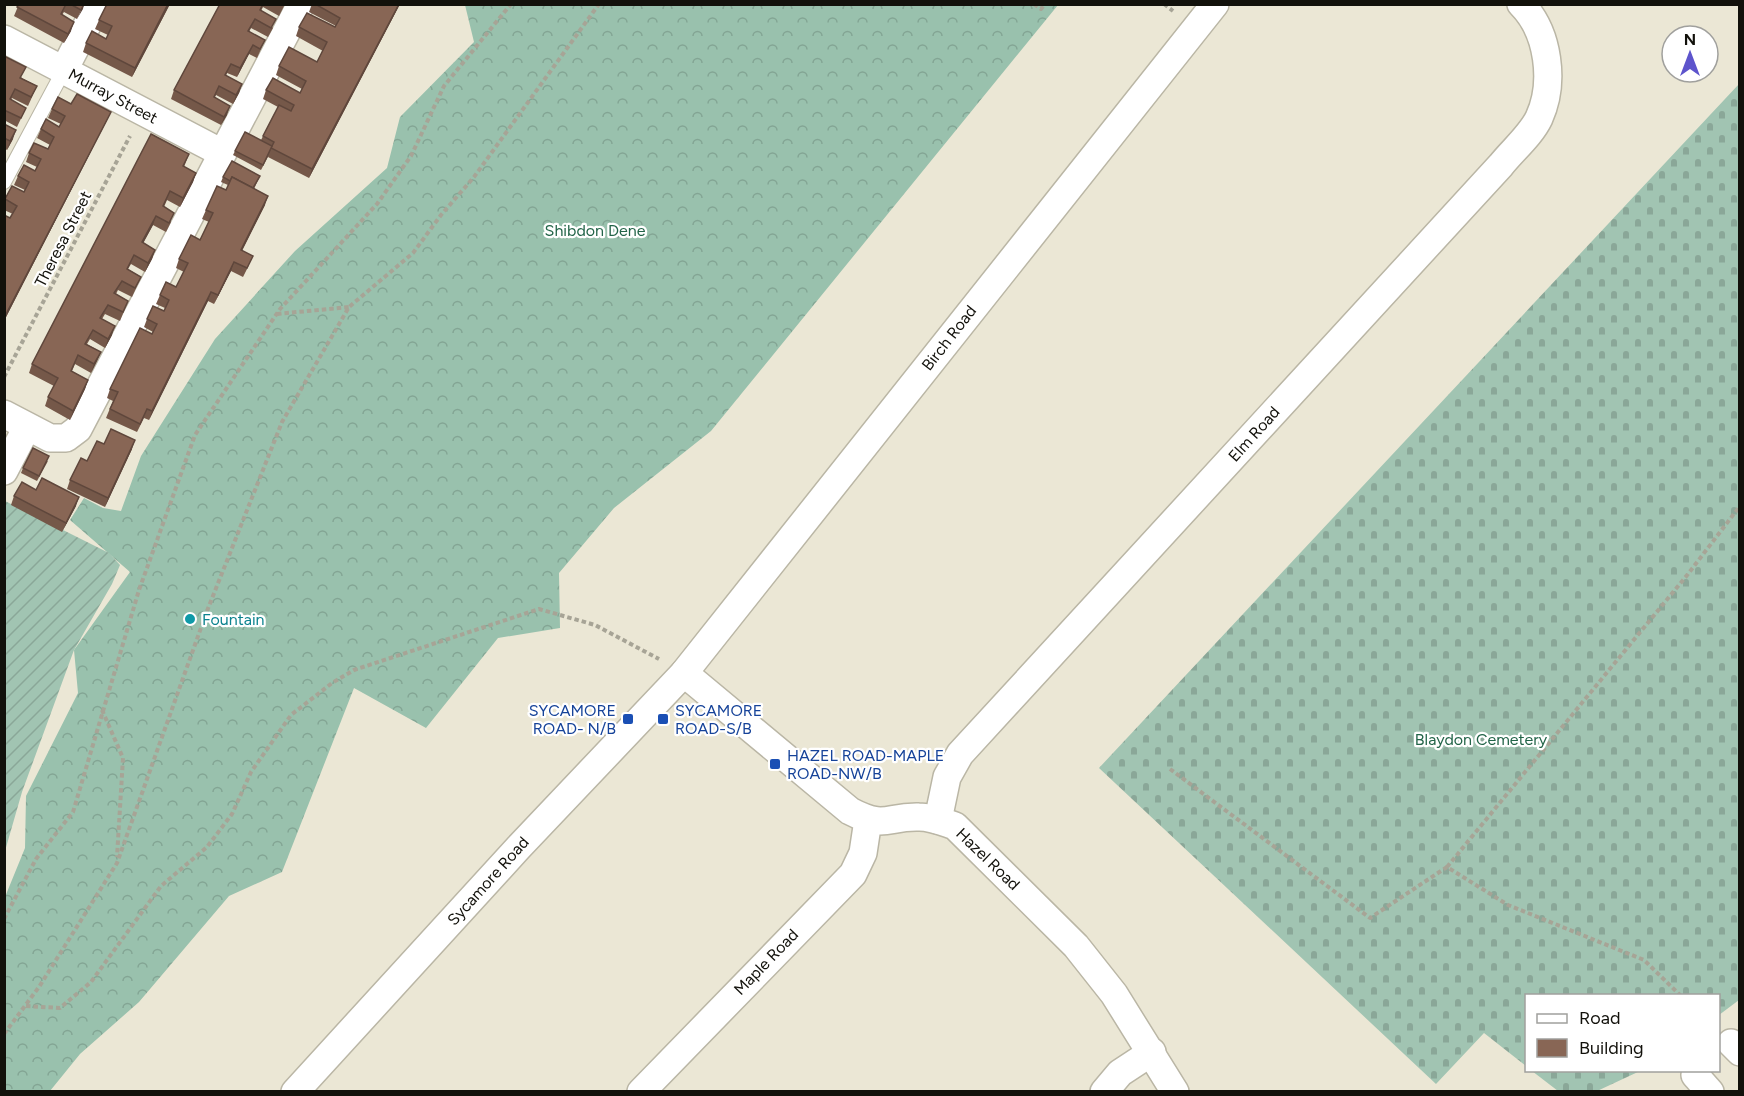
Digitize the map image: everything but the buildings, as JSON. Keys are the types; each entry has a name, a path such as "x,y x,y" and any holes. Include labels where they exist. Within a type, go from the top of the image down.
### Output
{"street":[{"path":"64,70 98,4"},
{"path":"4,471 16,420 50,438 66,438 78,429 301,4"},
{"name":"Birch Road","path":"684,673 1215,4"},
{"name":"Elm Road","path":"938,820 947,777 960,754 1501,165 1539,119 1548,84 1544,41 1530,14 1521,4"},
{"name":"Murray Street","path":"4,39 222,153"},
{"path":"684,673 850,811 868,820"},
{"name":"Sycamore Road","path":"295,1092 684,673"},
{"name":"Hazel Road","path":"868,820 880,823 917,817 956,826 1076,945 1114,994 1175,1092"},
{"name":"Maple Road","path":"641,1092 853,874 863,853 868,820"},
{"path":"1104,1092 1120,1073 1152,1052"}],"lane":[{"path":"4,182 64,70"}],"path":[{"path":"4,918 36,859 73,812 138,590 195,435 277,314 377,204 411,156 444,86 512,4"},
{"path":"4,1034 25,1006 117,863 207,611 282,422 349,307 414,253 441,215 474,177 599,4"},
{"path":"1034,4 1041,9 1045,4"},
{"name":"Theresa Street","path":"4,377 143,112"},
{"path":"277,314 349,307"},
{"path":"1170,769 1370,918 1447,867 1688,574 1740,506"},
{"path":"25,1006 60,1008 91,982 161,886 207,847 232,814 251,772 291,715 332,682 354,670 539,609 595,625 684,673"},
{"path":"102,710 123,758 117,863"},
{"path":"1447,867 1508,905 1644,960 1679,994"}],"green space":[{"name":"Shibdon Dene","path":"465,5 1058,5 711,431 614,508 559,573 560,628 498,638 426,728 354,688 282,872 229,896 139,1002 80,1054 50,1091 5,1092 5,897 25,848 26,796 78,693 74,650 130,572 70,520 84,498 103,508 121,511 141,456 215,339 295,251 387,168 400,117 474,42"},
{"name":"Blaydon Cemetery","path":"1739,84 1739,1000 1720,1014 1720,994 1525,994 1525,1065 1484,1033 1436,1084 1099,768"},
{"path":"5,501 109,553 120,565 112,584 74,650 22,792 5,851"},
{"path":"1533,1072 1638,1072 1595,1092 1558,1091"}],"place":[{"name":"Fountain","path":"190,619"},
{"name":"SYCAMORE ROAD- N/B","path":"628,719"},
{"name":"SYCAMORE ROAD-S/B","path":"663,719"},
{"name":"HAZEL ROAD-MAPLE ROAD-NW/B","path":"775,764"}]}
